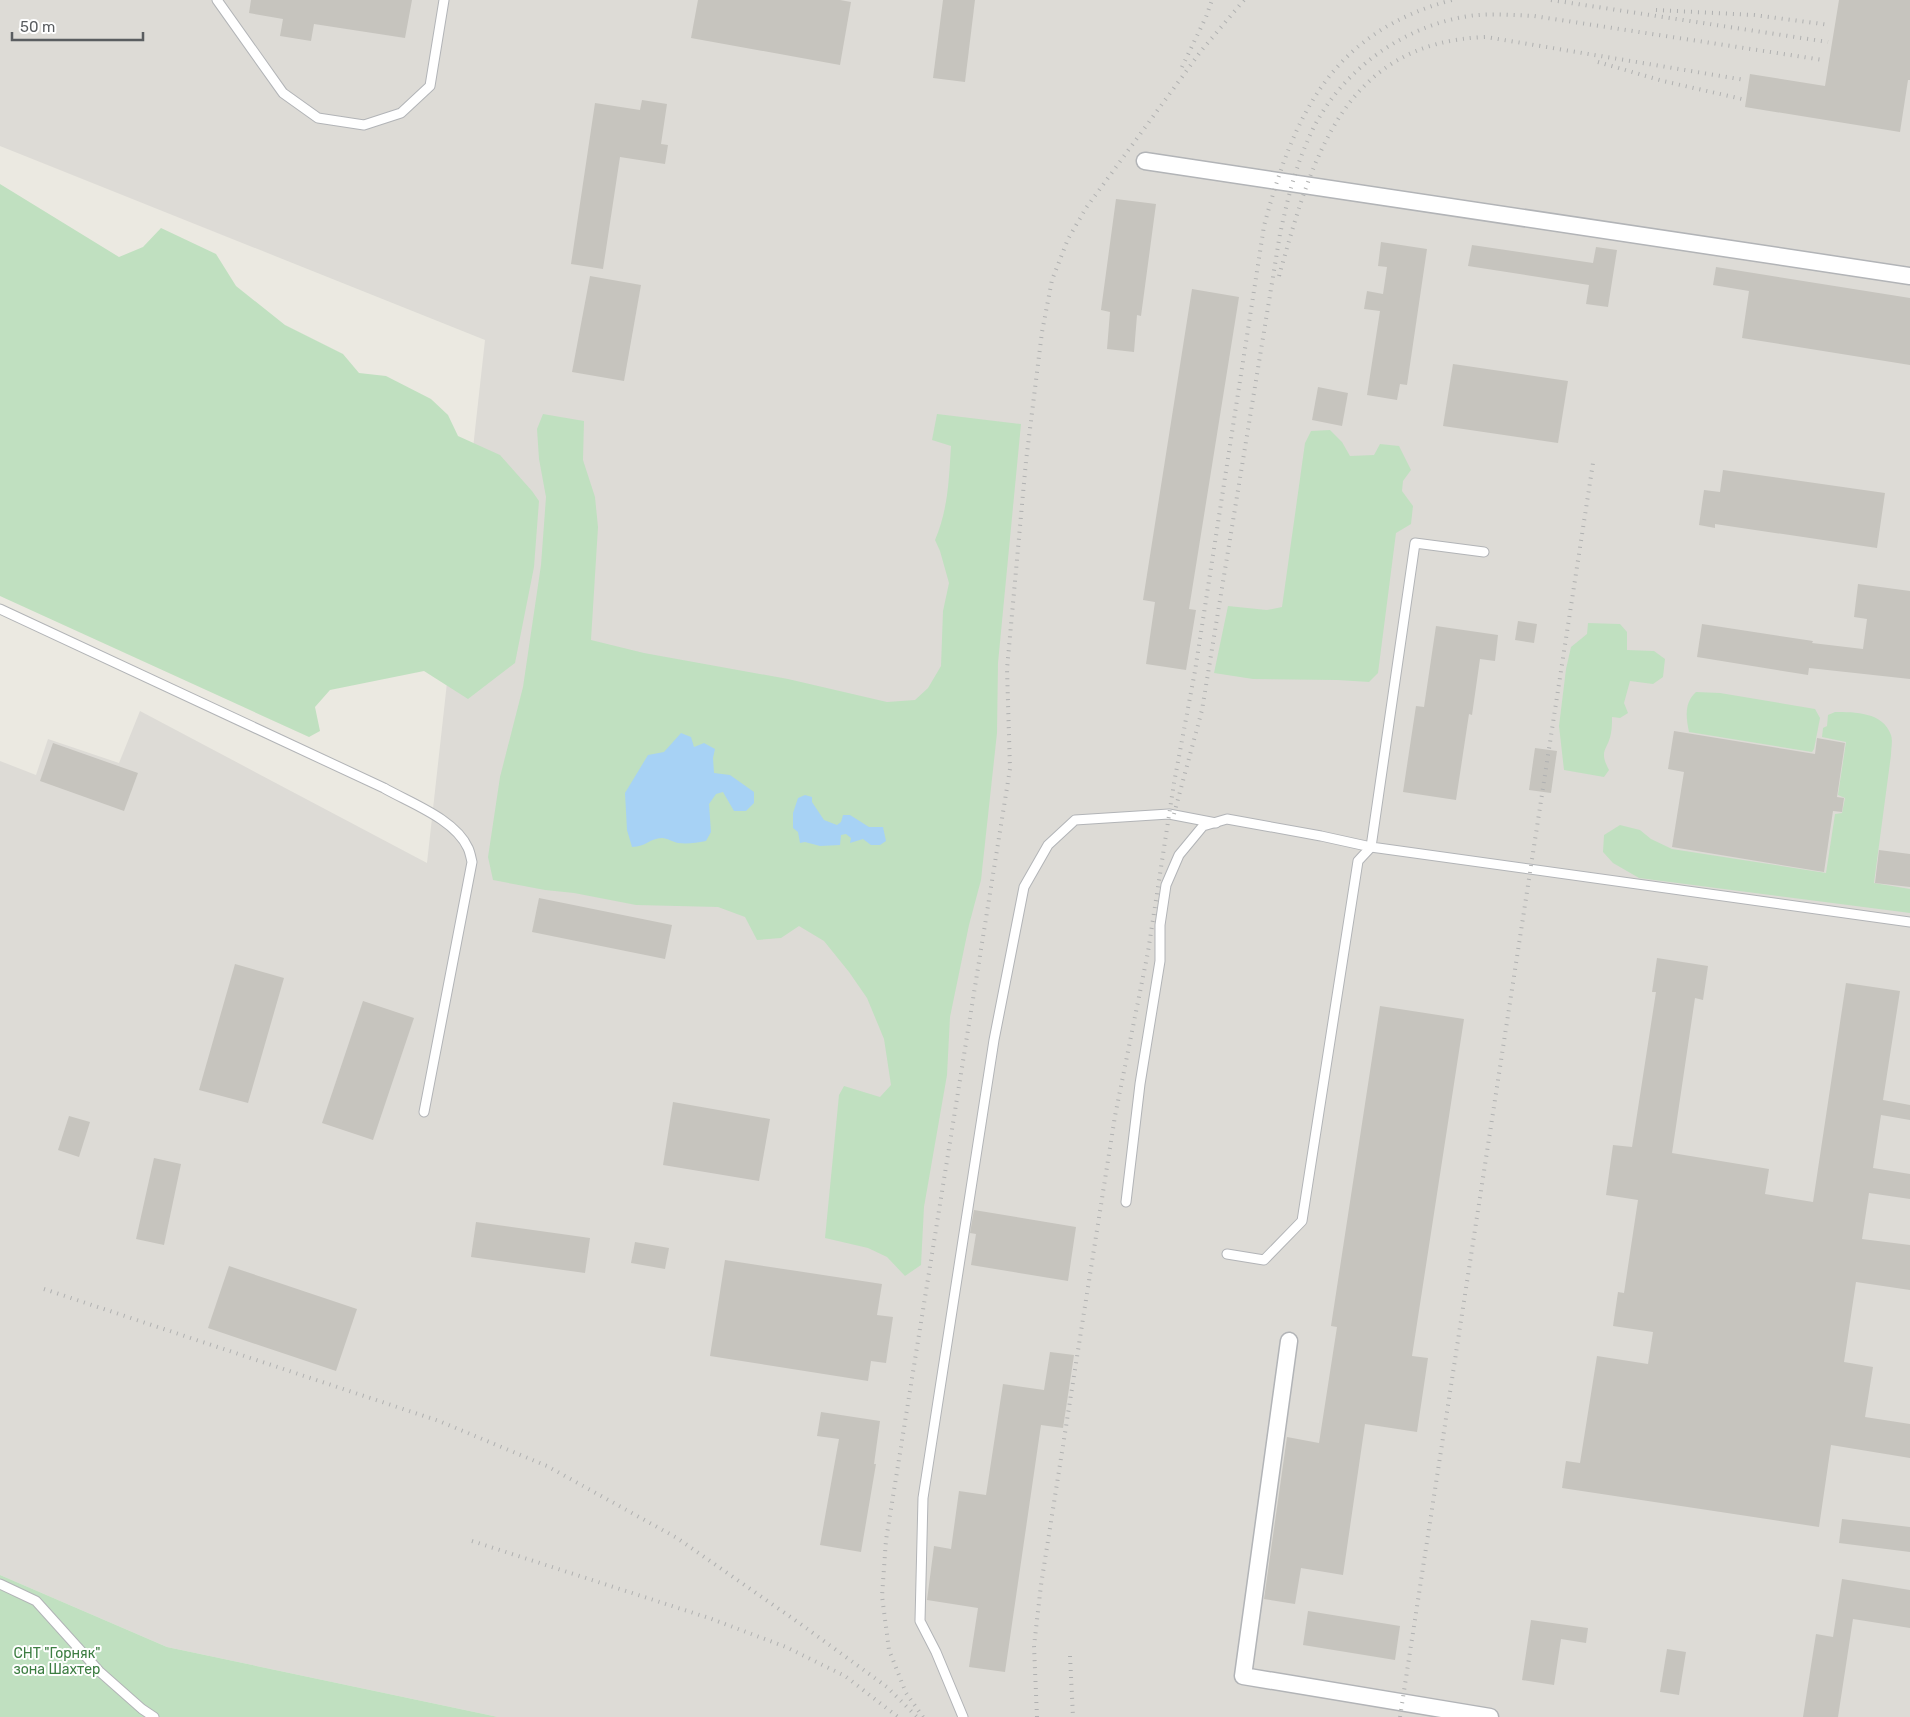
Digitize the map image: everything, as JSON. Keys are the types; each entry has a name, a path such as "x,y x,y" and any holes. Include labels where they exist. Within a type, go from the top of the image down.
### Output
{"street":[{"path":"1145,161 1910,276"},
{"path":"1289,1341 1243,1676 1490,1717"}],"lane":[{"path":"217,0 283,93 318,118 364,125 401,113 430,86 444,0"},
{"path":"1226,1254 1264,1260 1302,1221 1358,861 1371,847 1415,543 1484,552"},
{"path":"0,608 384,788 444,821 457,832 468,847 472,862 424,1112"},
{"path":"963,1717 936,1652 920,1621 923,1498 994,1040 1024,887 1048,845 1075,820 1169,814 1216,822"},
{"path":"1126,1202 1140,1084 1158,970 1160,925 1166,885 1180,855 1203,826 1226,819 1371,847 1910,922"},
{"path":"0,1584 36,1601 99,1671 142,1709 154,1717"}],"shaded area":[{"path":"0,0 1910,0 1910,1717 498,1717 167,1647 0,1575 0,761 36,775 48,739 119,763 140,711 427,863 485,340 0,146"}],"green space":[{"path":"0,184 119,257 143,247 161,228 216,254 236,286 285,325 343,354 359,373 386,376 431,399 448,415 458,436 500,455 539,501 534,567 515,663 468,699 424,671 330,690 315,707 320,731 309,737 0,596"},
{"path":"543,414 584,421 583,460 595,497 598,527 591,640 644,653 788,679 887,702 915,700 928,688 941,666 943,611 949,583 935,540 945,506 951,446 932,440 937,414 1021,424 998,663 997,733 981,880 969,925 950,1017 947,1075 924,1207 921,1265 905,1276 887,1257 868,1248 825,1238 839,1095 844,1086 880,1097 891,1085 884,1039 867,998 824,941 799,926 781,938 757,940 745,917 718,907 636,905 493,880 488,857 500,777 523,687 541,565 546,497 539,459 537,429"},
{"path":"1330,430 1342,442 1350,456 1374,455 1380,444 1399,446 1411,470 1403,481 1402,491 1413,506 1411,524 1396,533 1378,673 1369,682 1253,679 1214,673 1228,606 1267,610 1282,607 1305,443 1311,431"},
{"path":"1588,623 1620,624 1627,632 1627,650 1654,651 1665,659 1663,677 1653,684 1630,681 1624,703 1628,713 1620,718 1612,717 1610,739 1604,754 1609,770 1604,777 1564,770 1559,726 1566,669 1571,647 1587,634"},
{"path":"1696,692 1720,693 1815,709 1820,718 1814,749 1812,752 1689,732 1688,706 1689,701"},
{"path":"1835,712 1868,715 1882,722 1891,735 1891,755 1874,883 1910,889 1910,913 1639,878 1613,863 1603,852 1604,835 1620,825 1640,830 1651,839 1672,849 1826,873 1835,814 1842,813 1845,798 1838,795 1846,742 1822,737 1823,728 1827,726 1828,715"},
{"name":"СНТ \"Горняк\" зона Шахтер","path":"0,1575 167,1647 498,1717 0,1717"}],"water":[{"path":"681,733 691,737 694,747 704,743 715,749 713,758 714,773 730,775 754,792 754,803 746,811 734,811 723,792 716,794 709,804 711,832 706,841 681,843 662,838 654,839 641,846 632,847 627,830 625,793 648,755 664,752"},
{"path":"805,795 812,797 812,802 824,820 837,825 841,822 843,815 850,815 869,827 883,827 886,841 880,845 871,845 863,839 850,843 851,838 846,834 841,835 840,845 820,846 805,842 800,843 798,832 793,828 793,813 798,798"}],"building":[{"path":"251,0 412,0 405,38 314,24 311,41 280,36 283,19 249,13"},
{"path":"698,0 840,0 851,2 840,65 691,38"},
{"path":"943,0 975,0 965,82 933,78"},
{"path":"1839,0 1910,0 1910,80 1908,80 1900,132 1745,107 1750,74 1825,86"},
{"path":"642,100 667,104 661,144 668,145 665,164 620,157 603,269 571,264 595,103 640,110"},
{"path":"1116,199 1156,204 1141,316 1137,315 1134,352 1107,349 1110,312 1101,310"},
{"path":"1381,242 1427,249 1407,385 1400,384 1397,400 1367,395 1380,311 1364,309 1367,291 1383,294 1387,267 1378,266"},
{"path":"1472,245 1593,263 1596,247 1617,250 1608,307 1586,304 1589,285 1468,266"},
{"path":"1716,267 1910,298 1910,365 1742,338 1749,291 1713,285"},
{"path":"590,276 641,285 624,381 572,372"},
{"path":"1192,289 1239,297 1189,609 1196,610 1186,670 1146,664 1155,602 1143,600"},
{"path":"1453,364 1568,381 1558,443 1443,426"},
{"path":"1318,387 1348,393 1342,426 1312,420"},
{"path":"1723,470 1885,493 1877,548 1715,524 1715,528 1699,525 1704,490 1720,492"},
{"path":"1858,584 1910,591 1910,679 1809,668 1808,675 1697,657 1702,624 1813,641 1812,643 1863,649 1867,619 1854,617"},
{"path":"1518,621 1537,624 1534,643 1515,640"},
{"path":"1436,626 1498,635 1495,661 1480,659 1472,715 1469,714 1456,800 1403,792 1416,706 1424,707"},
{"path":"1674,731 1815,754 1817,738 1845,743 1837,797 1844,798 1842,812 1833,811 1824,872 1672,847 1684,772 1668,769"},
{"path":"53,743 138,773 124,811 40,781"},
{"path":"1535,748 1557,751 1551,793 1529,790"},
{"path":"1879,850 1910,854 1910,887 1875,883"},
{"path":"539,898 672,925 665,959 532,932"},
{"path":"1657,958 1708,966 1703,1000 1695,998 1672,1153 1769,1169 1765,1194 1813,1202 1846,983 1900,991 1883,1100 1910,1105 1910,1120 1881,1115 1873,1168 1910,1174 1910,1199 1869,1193 1862,1239 1910,1245 1910,1290 1856,1282 1844,1362 1873,1367 1865,1417 1910,1424 1910,1458 1831,1445 1819,1527 1562,1488 1566,1461 1580,1463 1597,1356 1648,1364 1653,1332 1613,1326 1618,1292 1624,1293 1638,1200 1606,1195 1613,1145 1632,1147 1656,992 1652,992"},
{"path":"235,964 284,978 248,1103 199,1090"},
{"path":"363,1001 414,1018 373,1140 322,1123"},
{"path":"1380,1006 1464,1019 1412,1356 1428,1358 1417,1432 1365,1424 1343,1575 1301,1568 1295,1604 1264,1599 1287,1437 1319,1443 1337,1327 1331,1326"},
{"path":"673,1102 770,1119 759,1181 663,1165"},
{"path":"69,1116 90,1122 79,1157 58,1150"},
{"path":"154,1158 181,1164 164,1245 136,1239"},
{"path":"974,1210 1076,1227 1068,1281 971,1265 976,1234 970,1233"},
{"path":"476,1222 590,1238 585,1273 471,1257"},
{"path":"635,1242 669,1248 665,1269 631,1263"},
{"path":"725,1260 882,1284 877,1315 893,1317 886,1363 871,1361 868,1381 710,1356"},
{"path":"229,1266 357,1309 336,1371 208,1328"},
{"path":"1050,1352 1074,1355 1063,1428 1041,1425 1005,1672 969,1667 978,1608 927,1600 934,1546 951,1549 959,1491 986,1495 1003,1384 1044,1390"},
{"path":"821,1412 880,1421 874,1464 876,1464 861,1552 820,1545 839,1439 817,1436"},
{"path":"1842,1519 1910,1527 1910,1552 1839,1543"},
{"path":"1842,1579 1910,1590 1910,1628 1853,1619 1838,1717 1803,1717 1816,1634 1833,1637"},
{"path":"1308,1611 1400,1626 1395,1660 1303,1645"},
{"path":"1531,1620 1588,1628 1586,1643 1561,1639 1554,1685 1522,1680"},
{"path":"1667,1649 1686,1652 1679,1695 1660,1692"}],"railway":[{"path":"1182,67 1212,0"},
{"path":"923,1717 906,1693 889,1650 882,1596 886,1540 1010,769 1007,669 1026,461 1042,332 1052,280 1068,239 1086,208 1201,51 1244,0"},
{"path":"1037,1717 1034,1646 1041,1585 1115,1116 1148,952 1174,783 1195,671 1264,226 1289,148 1305,114 1324,83 1348,56 1376,33 1411,14 1452,0"},
{"path":"1551,0 1828,42"},
{"path":"1656,10 1754,15 1830,25"},
{"path":"1174,814 1202,710 1280,234 1291,187 1302,153 1319,118 1351,76 1394,43 1418,31 1443,22 1469,16 1501,14 1534,16 1823,60"},
{"path":"1279,276 1305,190 1321,151 1341,115 1366,84 1398,60 1437,44 1486,37 1745,80"},
{"path":"1598,62 1663,81 1742,99"},
{"path":"1400,1717 1593,463"},
{"path":"44,1289 439,1421 547,1466 677,1538 887,1687 917,1717"},
{"path":"472,1541 709,1618 786,1647 845,1676 898,1717"},
{"path":"1070,1656 1073,1717"}]}
